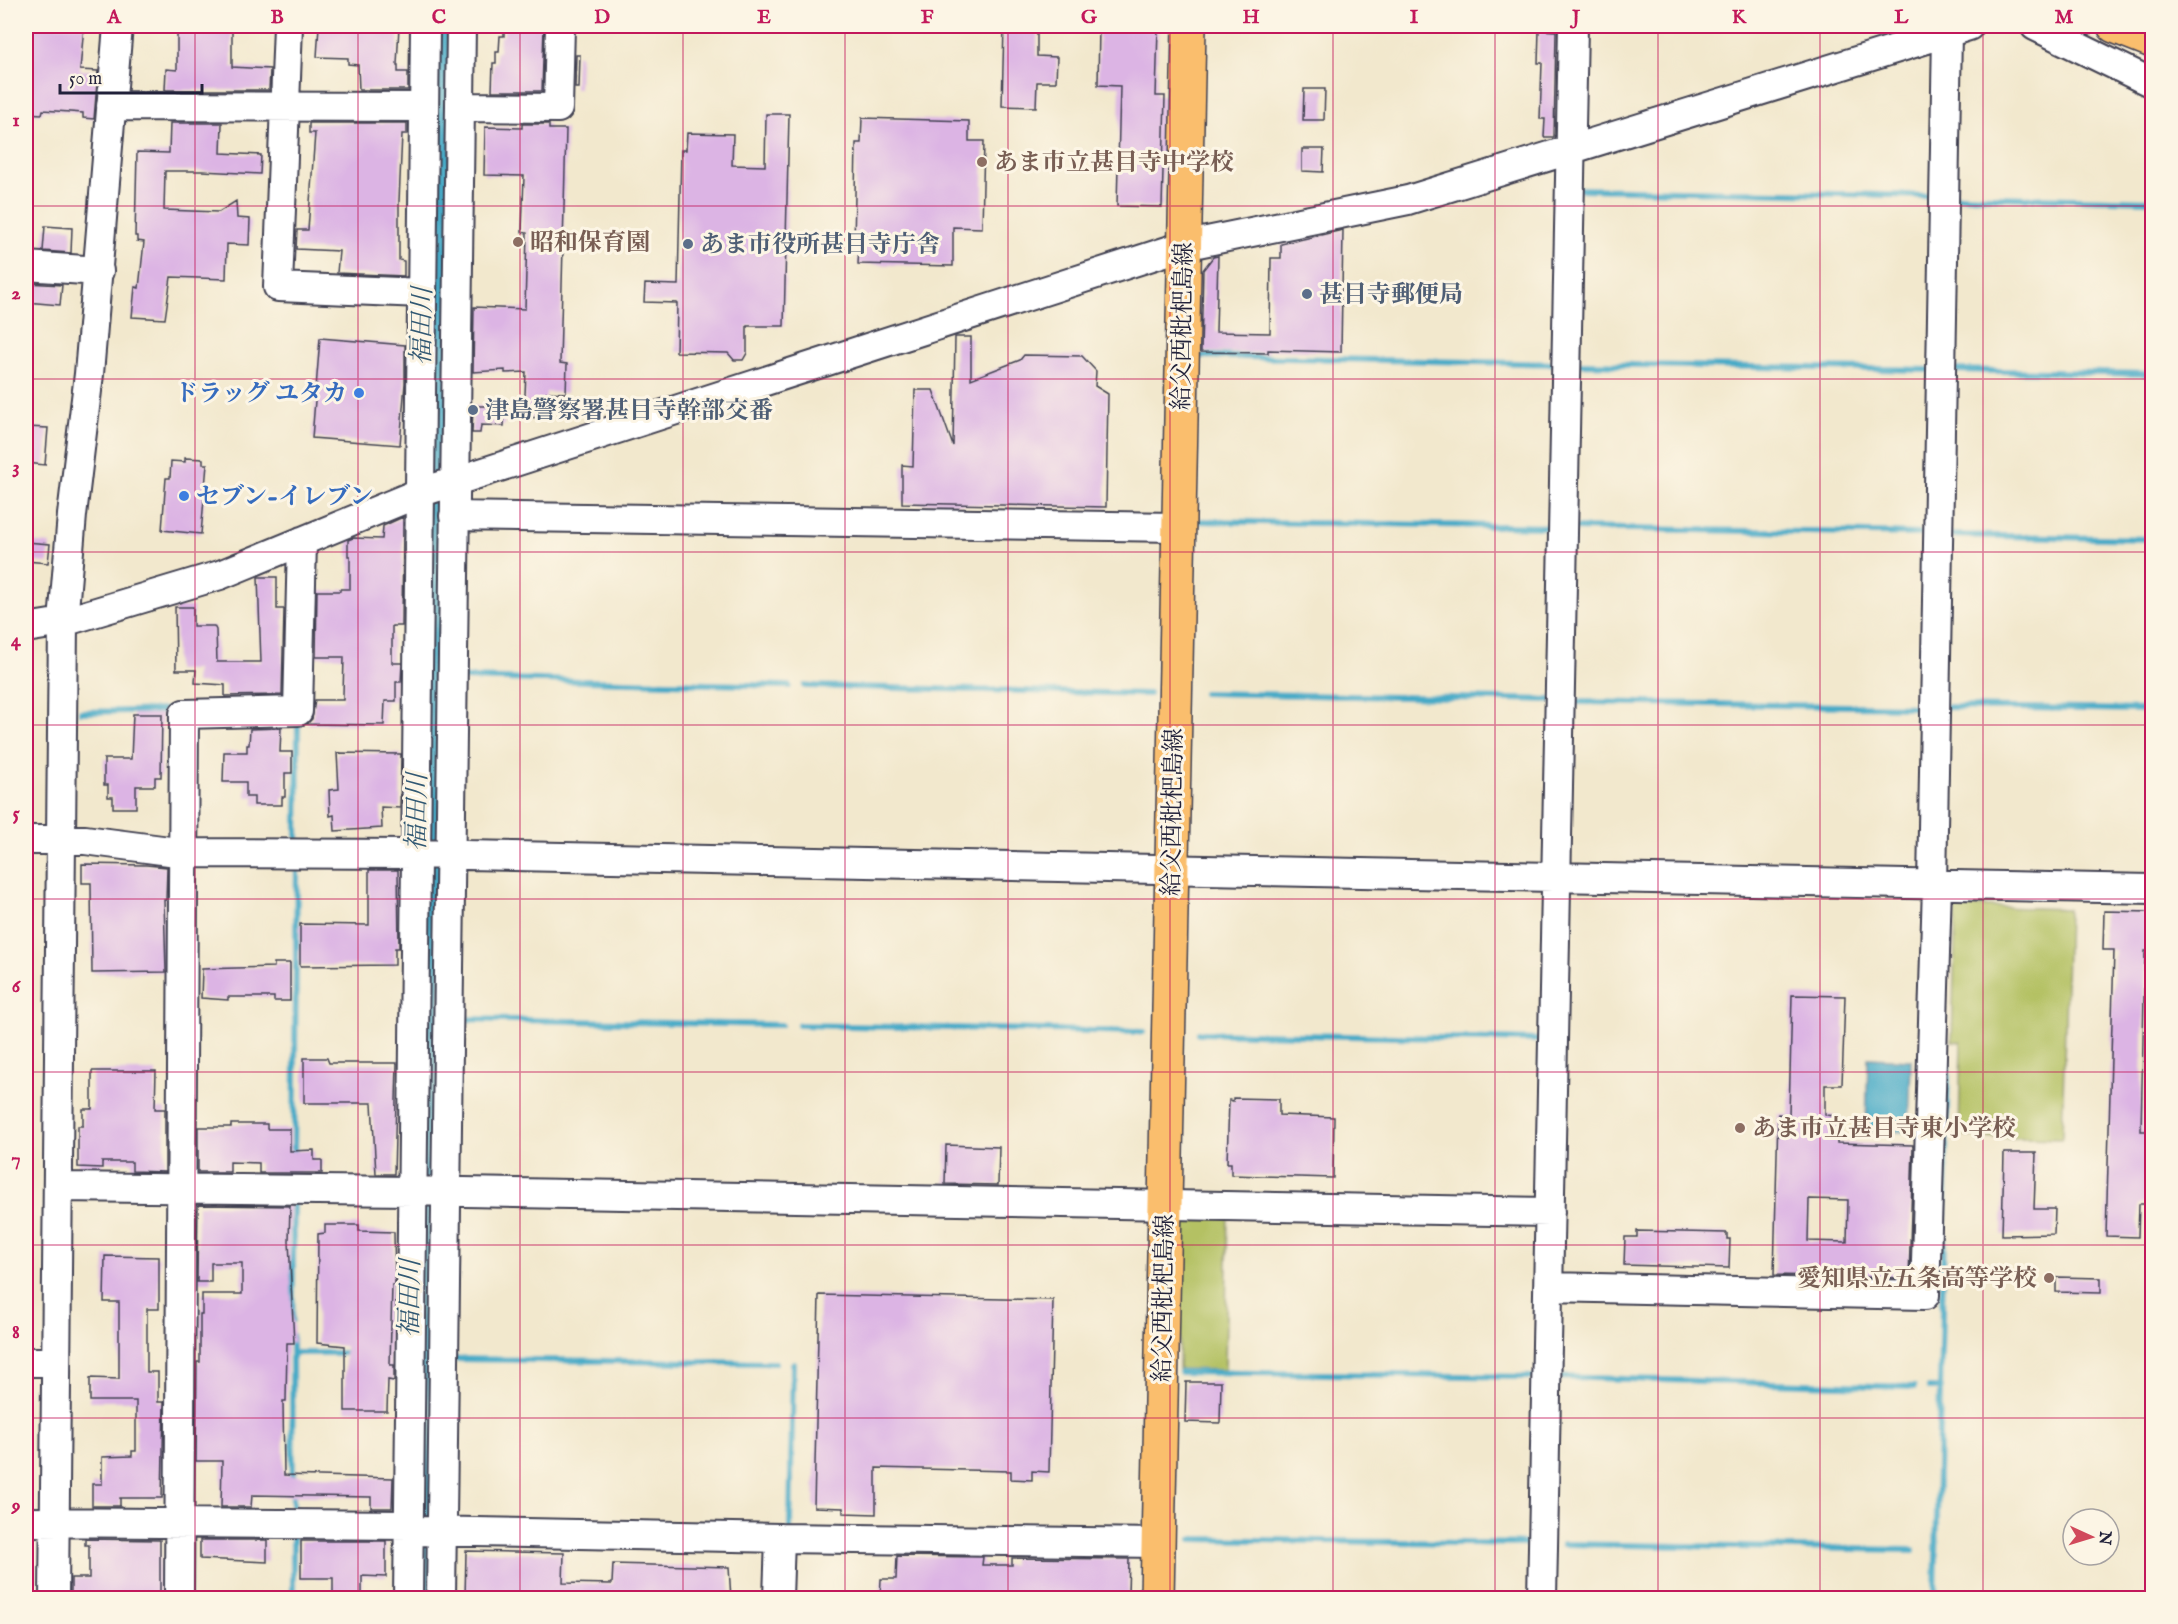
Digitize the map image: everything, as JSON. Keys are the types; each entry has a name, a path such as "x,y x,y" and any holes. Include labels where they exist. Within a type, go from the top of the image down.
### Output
{"main road":[{"name":"給父西枇杷島線","path":"1157,1599 1177,527 1189,26"},
{"path":"2114,26 2152,41"},
{"path":"2146,26 2152,28"}],"street":[{"path":"54,1599 63,622 99,271 117,26"},
{"path":"288,26 278,287 422,293"},
{"path":"425,26 412,1191 422,1530 441,1599"},
{"path":"408,1599 422,1530 443,1192 454,516 451,483 461,26"},
{"path":"460,107 558,108 560,26"},
{"path":"1542,1599 1573,26"},
{"path":"2036,26 2152,83"},
{"path":"26,628 63,622 220,575 419,493 809,365 1183,246 1408,200 1958,29 1925,1295 1548,1287"},
{"path":"111,106 424,107"},
{"path":"26,266 99,271"},
{"path":"454,516 1177,527"},
{"path":"179,1599 184,714 298,711 302,541"},
{"path":"26,840 85,840 184,853 416,854 2152,889"},
{"path":"58,1187 412,1191 1550,1212"},
{"path":"26,1362 56,1362"},
{"path":"26,1522 180,1523 780,1538 1158,1543"},
{"path":"778,1599 780,1538"}],"green space":[{"path":"1956,906 2068,909 2062,1139 1959,1136 1961,1042 1952,1041"},
{"path":"1182,1209 1228,1210 1225,1370 1179,1369"}],"water":[{"path":"433,26 452,26 433,1598 414,1598"},
{"path":"1868,1058 1911,1060 1909,1132 1866,1131"}],"building":[{"path":"26,26 84,26 80,70 98,71 94,119 83,118 83,113 43,110 42,114 26,113"},
{"path":"177,26 232,26 232,67 270,69 269,90 165,90 166,69 177,70"},
{"path":"319,26 399,26 397,65 398,72 408,72 408,90 359,90 358,65 348,64 348,58 317,57"},
{"path":"504,26 544,26 542,91 492,91 493,63 496,63 496,52 499,52 500,36 504,36"},
{"path":"1004,26 1037,26 1037,56 1057,57 1056,82 1037,82 1036,107 1002,106"},
{"path":"1099,26 1158,28 1156,96 1165,96 1162,207 1117,206 1120,86 1098,85"},
{"path":"1539,30 1556,31 1554,137 1544,137 1545,119 1540,119 1542,63 1538,63"},
{"path":"576,55 580,55 579,88 575,88"},
{"path":"1304,89 1325,89 1324,120 1303,120"},
{"path":"766,114 789,114 784,326 747,326 747,353 743,360 734,360 728,353 676,352 677,303 644,302 645,284 678,285 681,150 686,150 687,133 733,134 732,165 765,166"},
{"path":"862,118 969,121 969,141 984,141 982,228 953,227 953,266 858,264 859,246 854,246 856,143 861,143"},
{"path":"170,123 222,123 221,153 261,155 260,174 165,171 164,210 219,212 236,201 237,218 250,219 249,245 227,244 226,279 171,277 165,319 132,317 135,287 139,288 144,242 137,241 137,236 135,236 137,152 169,153"},
{"path":"309,123 407,123 407,134 402,134 399,201 399,260 404,261 404,276 337,273 339,251 296,249 297,230 308,230 315,133 309,133"},
{"path":"522,124 549,124 549,129 566,129 560,363 567,364 566,393 546,392 545,418 524,417 526,372 505,373 505,370 473,372 474,307 525,309 527,233 522,232 524,176 484,175 485,127 522,128"},
{"path":"1302,149 1324,149 1323,172 1302,171"},
{"path":"45,226 72,228 71,253 43,251"},
{"path":"1343,230 1341,352 1268,350 1268,353 1201,352 1203,270 1213,257 1218,256 1216,332 1270,333 1271,258 1281,258 1281,244"},
{"path":"26,283 62,285 60,305 26,302"},
{"path":"955,337 971,337 971,379 1020,360 1024,355 1082,356 1096,371 1095,386 1108,394 1106,507 902,503 902,465 913,466 915,390 933,390 953,446"},
{"path":"320,338 405,345 405,383 400,445 312,438"},
{"path":"473,406 505,406 504,426 481,425 480,433 472,433"},
{"path":"26,427 48,428 45,465 26,463"},
{"path":"185,458 203,459 203,464 207,464 201,534 162,530 166,478 170,478 171,461 185,462"},
{"path":"403,517 402,626 392,626 392,663 402,663 401,682 396,682 396,701 385,701 384,725 307,724 312,719 315,700 343,700 344,657 316,657 317,591 350,589 348,540 353,538 382,539 383,526"},
{"path":"26,542 50,544 48,563 26,561"},
{"path":"258,577 277,577 277,609 284,609 282,695 225,696 225,685 195,683 196,670 176,670 175,607 193,607 193,626 214,626 217,662 261,662"},
{"path":"133,714 162,714 161,777 155,777 155,786 136,786 136,808 113,808 113,797 108,797 108,785 104,785 104,759 131,759"},
{"path":"281,728 280,752 292,752 292,773 285,773 285,797 282,797 282,805 254,805 254,797 246,797 246,782 223,782 224,752 247,752 250,729"},
{"path":"337,753 401,754 400,808 381,807 382,828 335,831 334,815 330,816 329,790 339,789"},
{"path":"82,864 167,867 166,900 164,900 166,972 92,973 91,883 82,883"},
{"path":"369,870 398,870 399,948 395,948 395,965 300,966 300,924 369,925"},
{"path":"2104,911 2152,912 2152,951 2145,951 2141,1131 2152,1131 2152,1204 2139,1204 2138,1237 2106,1236 2114,950 2103,950"},
{"path":"274,963 290,963 290,1001 274,1001 274,997 228,997 228,1000 201,998 202,969 274,967"},
{"path":"1792,995 1845,996 1842,1085 1825,1085 1825,1115 1837,1116 1837,1143 1913,1145 1909,1278 1774,1275 1778,1114 1789,1115","holes":["1809,1199 1848,1200 1847,1242 1808,1241"]},
{"path":"304,1058 327,1058 329,1063 397,1063 394,1174 376,1174 372,1103 304,1103"},
{"path":"92,1071 156,1071 155,1109 165,1109 165,1172 132,1171 132,1162 102,1162 102,1168 78,1167 78,1126 83,1126 83,1109 92,1109"},
{"path":"1233,1098 1279,1099 1279,1115 1334,1117 1333,1178 1231,1175 1231,1163 1227,1163 1229,1100 1233,1101"},
{"path":"231,1124 267,1124 267,1129 290,1129 290,1151 314,1150 314,1160 322,1160 322,1173 259,1173 259,1163 230,1162 230,1172 198,1172 198,1127 231,1127"},
{"path":"946,1145 999,1147 998,1185 945,1184"},
{"path":"2004,1153 2036,1153 2034,1209 2055,1209 2054,1234 2002,1235"},
{"path":"198,1205 290,1206 289,1241 294,1343 287,1343 286,1401 283,1401 284,1475 393,1478 392,1508 371,1508 371,1497 252,1495 251,1507 221,1507 222,1461 196,1461 200,1314 202,1314 202,1294 242,1294 242,1263 211,1263 211,1282 197,1282"},
{"path":"325,1225 359,1225 359,1231 394,1232 395,1285 392,1285 390,1365 394,1365 394,1381 388,1380 387,1411 345,1411 345,1346 317,1343 318,1234 325,1233"},
{"path":"1637,1231 1727,1233 1727,1239 1730,1239 1729,1268 1624,1265 1625,1237 1637,1237"},
{"path":"105,1256 159,1257 159,1309 147,1309 147,1372 158,1372 158,1402 164,1402 162,1498 120,1498 120,1506 92,1506 92,1484 102,1484 102,1457 132,1456 132,1451 136,1451 136,1401 90,1401 90,1378 119,1379 119,1302 104,1302"},
{"path":"2056,1277 2101,1278 2101,1293 2056,1292"},
{"path":"819,1295 1053,1300 1049,1472 1032,1471 1032,1480 1011,1479 1011,1471 876,1468 876,1514 843,1513 843,1508 814,1507"},
{"path":"1186,1382 1221,1382 1220,1423 1185,1422"},
{"path":"85,1539 160,1540 160,1599 71,1597 71,1578 89,1578 89,1545 85,1545"},
{"path":"200,1540 267,1540 267,1562 200,1559"},
{"path":"301,1541 386,1541 386,1577 362,1576 362,1599 333,1599 333,1578 301,1578"},
{"path":"466,1551 564,1553 563,1583 612,1584 613,1564 729,1567 731,1599 465,1599"},
{"path":"897,1556 983,1557 982,1565 1012,1565 1012,1558 1129,1559 1128,1594 1096,1594 1096,1599 880,1599 881,1579 896,1579"}],"waterway":[{"path":"1579,189 1936,196"},
{"path":"1952,196 2152,201"},
{"path":"1202,356 1560,364"},
{"path":"1576,364 1933,370"},
{"path":"1950,370 2152,374"},
{"path":"1197,521 1555,527"},
{"path":"1571,528 1930,534"},
{"path":"1946,535 2152,539"},
{"path":"462,678 789,686"},
{"path":"805,686 1149,694"},
{"path":"1204,693 1553,700"},
{"path":"1573,702 1923,707"},
{"path":"1944,707 2152,710"},
{"path":"81,712 177,710"},
{"path":"297,844 298,719"},
{"path":"294,1157 297,864"},
{"path":"458,1019 781,1025"},
{"path":"799,1025 1143,1032"},
{"path":"1199,1033 1540,1040"},
{"path":"1935,1598 1948,1060"},
{"path":"292,1320 294,1198"},
{"path":"292,1336 292,1353 352,1353"},
{"path":"292,1353 293,1510"},
{"path":"453,1359 775,1363"},
{"path":"790,1531 793,1364"},
{"path":"1181,1372 1534,1377"},
{"path":"1555,1377 1914,1387"},
{"path":"1929,1388 1941,1388"},
{"path":"293,1530 293,1598"},
{"path":"1192,1539 1535,1544"},
{"path":"1563,1544 1913,1550"}],"place":[{"name":"あま市立甚目寺中学校","path":"982,162"},
{"name":"昭和保育園","path":"518,242"},
{"name":"あま市役所甚目寺庁舎","path":"688,244"},
{"name":"甚目寺郵便局","path":"1307,294"},
{"name":"ドラッグ ユタカ","path":"359,393"},
{"name":"津島警察署甚目寺幹部交番","path":"473,410"},
{"name":"セブン-イレブン","path":"184,496"},
{"name":"あま市立甚目寺東小学校","path":"1740,1128"},
{"name":"愛知県立五条高等学校","path":"2049,1278"}],"water label":[{"name":"福田川","path":"421,326"},
{"name":"福田川","path":"416,812"},
{"name":"福田川","path":"409,1298"}]}
